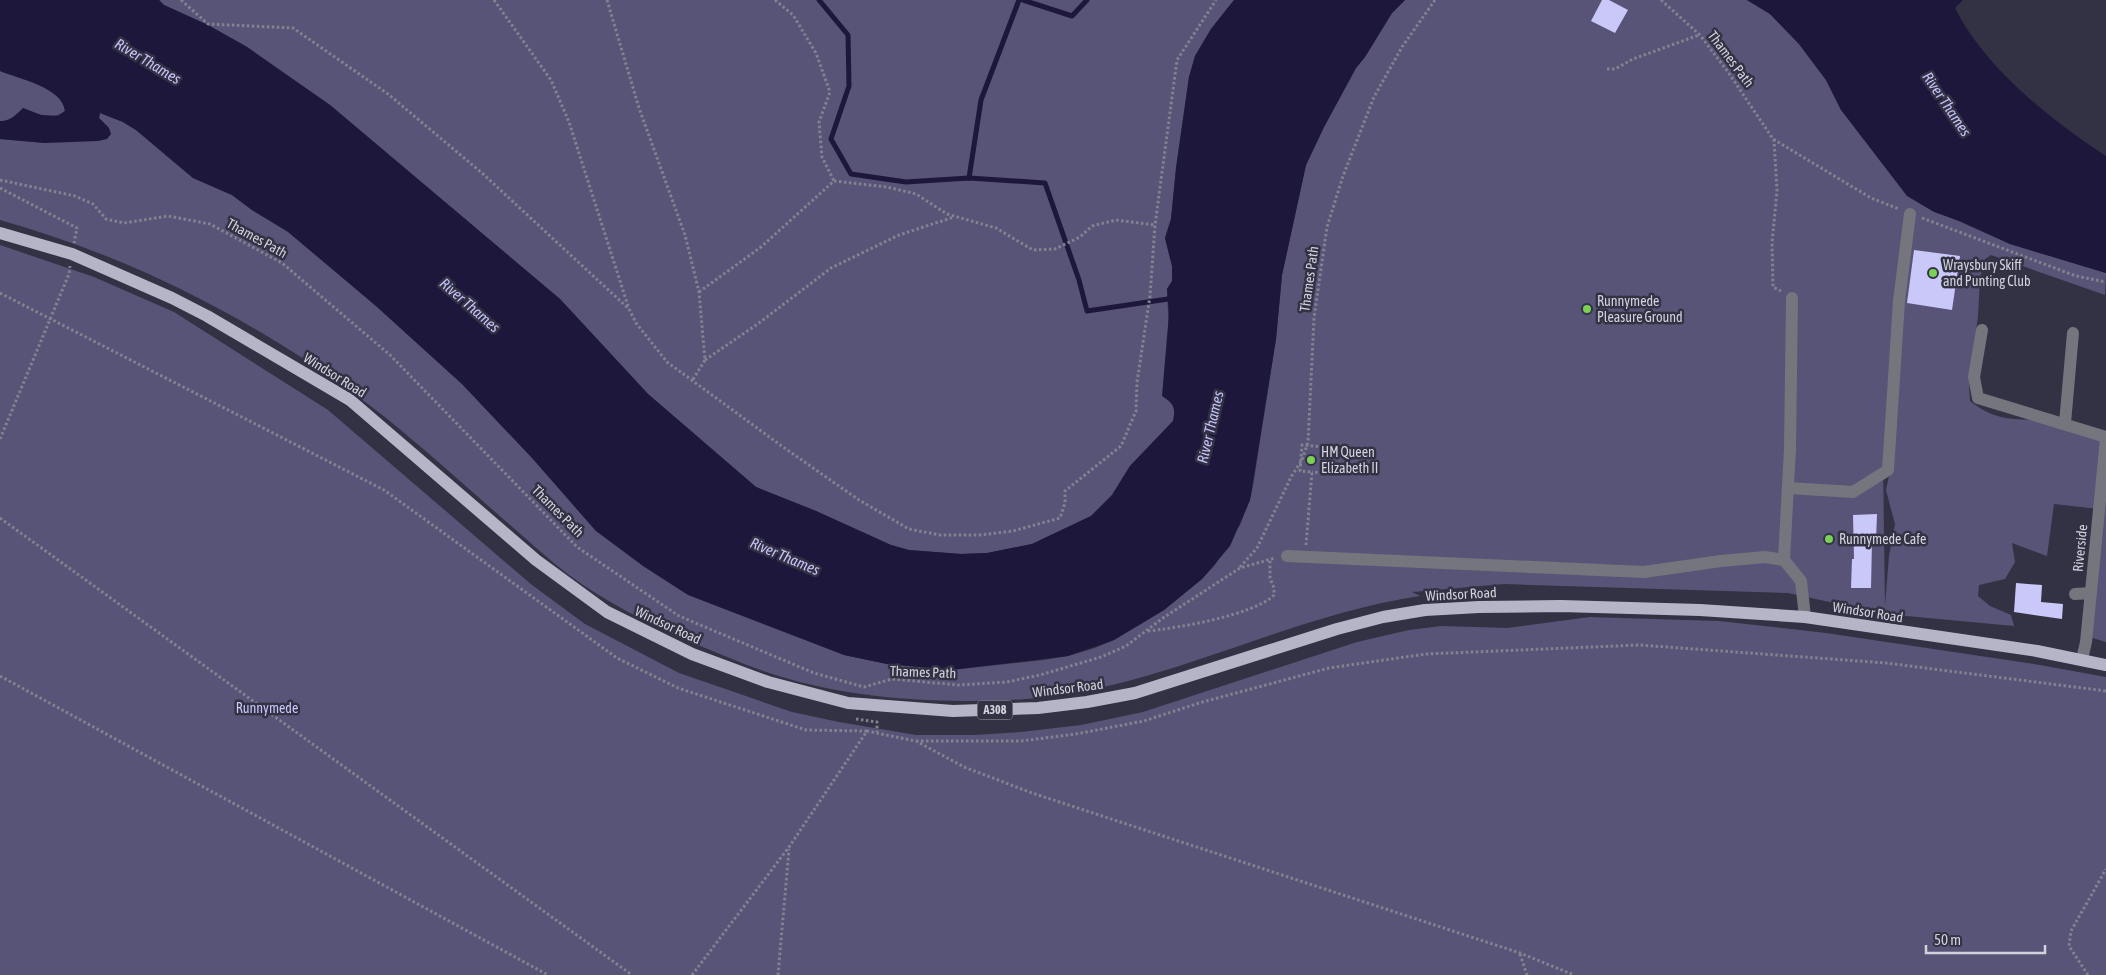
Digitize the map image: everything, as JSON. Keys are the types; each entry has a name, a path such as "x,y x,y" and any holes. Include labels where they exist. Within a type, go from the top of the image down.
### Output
{"main road":[{"name":"Windsor Road","path":"0,234 72,254 134,280 207,316 350,400 529,554 607,612 692,654 768,682 848,702 953,711 1038,708 1086,702 1135,693 1337,629 1383,617 1425,610 1479,607 1561,606 1700,610 1805,618 2082,659 2106,665"}],"street":[{"path":"1788,488 1853,492 1888,470 1899,301 1910,214"},
{"path":"1784,560 1788,488 1792,298"},
{"name":"Riverside","path":"1982,330 1974,377 1978,398 2065,423 2106,438 2091,592 2082,659"},
{"path":"2065,423 2073,333"},
{"path":"1287,556 1644,572 1765,557 1784,560 1802,581 1805,618"},
{"path":"2075,594 2091,592"}],"path":[{"path":"180,0 208,24 293,28 388,94 460,154 629,310"},
{"path":"494,0 551,80 569,122 629,310 636,323 667,362 851,494 909,529 940,535 980,535 1013,531 1060,518 1065,503 1065,491 1120,446 1136,411 1137,382 1150,296 1155,225 1177,60 1216,0"},
{"path":"608,0 639,108 685,235 699,292 705,360"},
{"path":"775,0 793,15 816,53 830,92 819,122 822,157 834,181"},
{"name":"Thames Path","path":"0,180 75,196 93,204 106,219 124,223 168,216 210,224 282,262 390,355 577,547 678,616 814,673 864,686 892,679 958,685 1007,682 1063,670 1126,646 1163,618 1240,568 1257,548 1269,520 1300,463 1307,445 1310,425 1314,318 1327,227 1343,176 1374,97 1402,47 1435,0"},
{"name":"Thames Path","path":"1661,0 1700,35 1774,139"},
{"path":"1607,69 1615,70 1633,59 1700,35"},
{"path":"1774,139 1871,198 2076,276 2106,282"},
{"path":"1774,139 1777,191 1772,243 1773,287 1792,298"},
{"path":"699,292 762,247 834,181 887,187 916,194 947,214 996,228 1033,250 1055,249 1080,237 1092,226 1116,220 1155,225"},
{"path":"0,188 77,228 70,274 0,439"},
{"path":"692,381 705,360 759,323 831,268 899,235 956,216"},
{"path":"0,293 384,490 617,658 678,688 806,730 867,731 916,741 1021,741 1076,734 1144,721 1199,703 1329,668 1426,654 1639,645 1886,663 2106,691"},
{"path":"1300,463 1300,471 1322,473 1325,447 1307,445"},
{"path":"1304,557 1312,472"},
{"path":"0,518 632,975"},
{"path":"1240,568 1287,556"},
{"path":"1148,631 1181,628 1249,609 1268,601 1274,595 1274,588 1270,578 1270,559"},
{"path":"0,676 548,975"},
{"path":"692,975 789,847 867,731"},
{"path":"916,741 964,768 1032,793 1520,953 1574,975"},
{"path":"778,975 789,847"},
{"path":"2088,975 2068,946 2071,931 2106,869"},
{"path":"1520,953 1527,975"}],"green space":[{"path":"159,0 1234,0 1211,29 1195,56 1189,77 1171,219 1165,238 1172,266 1172,281 1167,289 1172,402 1175,411 1173,421 1130,466 1112,495 1091,516 1032,544 987,553 961,554 909,550 891,545 816,511 756,487 648,394 560,299 330,105 247,47 208,25 164,5"},
{"name":"Runnymede Pleasure Ground","path":"1405,0 1747,0 1770,14 1799,44 1826,80 1841,110 1926,200 1929,208 2010,244 2106,273 2105,295 1991,255 1985,259 1980,278 1978,316 1969,384 1970,401 1994,415 2005,418 2066,423 2106,437 2106,642 2086,636 2099,509 2054,504 2047,556 2012,543 2015,562 2005,579 1979,585 1978,596 1990,606 2011,615 2014,626 1885,614 1788,593 1504,584 1412,592 1420,596 1368,606 1316,620 1113,685 1061,695 1008,700 953,701 870,695 816,686 765,671 693,643 645,621 598,595 554,563 432,456 372,407 311,364 227,313 139,270 94,251 0,220 0,139 45,143 109,128 99,118 100,113 123,122 136,130 193,178 232,195 252,210 288,231 376,306 462,384 533,459 596,531 772,626 844,655 887,664 951,670 1044,660 1068,656 1095,648 1114,640 1164,610 1202,579 1215,565 1240,525 1250,500 1253,486 1276,339 1282,275 1306,165 1356,68 1365,57 1392,13","holes":["1893,457 1886,490 1895,524 1889,556 1885,606 1883,463"]},
{"path":"0,71 48,90 62,103 65,111 55,116 50,116 23,108 10,119 0,121"},
{"name":"Runnymede","path":"0,245 94,277 174,312 328,410 532,585 585,624 679,673 792,712 839,722 916,735 974,735 1081,725 1143,712 1357,642 1409,630 1441,626 1507,628 1590,617 1719,621 1826,633 2040,665 2106,677 2106,975 0,975"}],"water":[{"name":"River Thames","path":"0,0 159,0 164,5 208,25 247,47 330,105 560,299 648,394 756,487 816,511 891,545 909,550 961,554 987,553 1032,544 1091,516 1112,495 1130,466 1173,421 1173,406 1162,396 1169,314 1167,289 1172,281 1172,266 1165,238 1171,219 1189,77 1195,56 1211,29 1234,0 1405,0 1392,13 1365,57 1356,68 1306,165 1282,275 1276,339 1250,500 1230,546 1202,579 1164,610 1114,640 1068,656 951,670 887,664 844,655 688,595 643,566 596,531 533,459 462,384 376,306 288,232 232,195 193,178 136,130 123,122 100,113 99,118 109,128 111,134 107,139 98,141 45,143 0,139 0,121 10,119 23,108 41,115 58,116 65,111 62,103 48,90 0,71"},
{"name":"River Thames","path":"1747,0 1963,0 1955,8 1968,30 2001,72 2063,126 2106,156 2106,273 2010,244 1962,222 1934,212 1907,196 1841,110 1826,80 1799,44 1770,14"}],"building":[{"path":"1602,0 1609,0 1628,10 1615,33 1591,21"},
{"name":"Wraysbury Skiff and Punting Club","path":"1914,250 1960,256 1952,310 1907,303"},
{"path":"1877,514 1876,541 1872,541 1871,588 1851,588 1852,559 1854,559 1853,515"},
{"path":"2016,583 2042,585 2041,602 2063,604 2062,619 2014,612"}],"waterway":[{"path":"819,0 848,35 849,86 831,139 851,174 906,182 969,178 1045,183 1079,280 1087,311 1168,299"},
{"path":"969,178 981,100 1019,0"},
{"path":"1023,0 1072,16 1087,0"}],"place":[{"name":"Wraysbury Skiff and Punting Club","path":"1933,273"},
{"name":"Runnymede Pleasure Ground","path":"1587,309"},
{"name":"HM Queen Elizabeth II","path":"1311,460"},
{"name":"Runnymede Cafe","path":"1829,539"}]}
